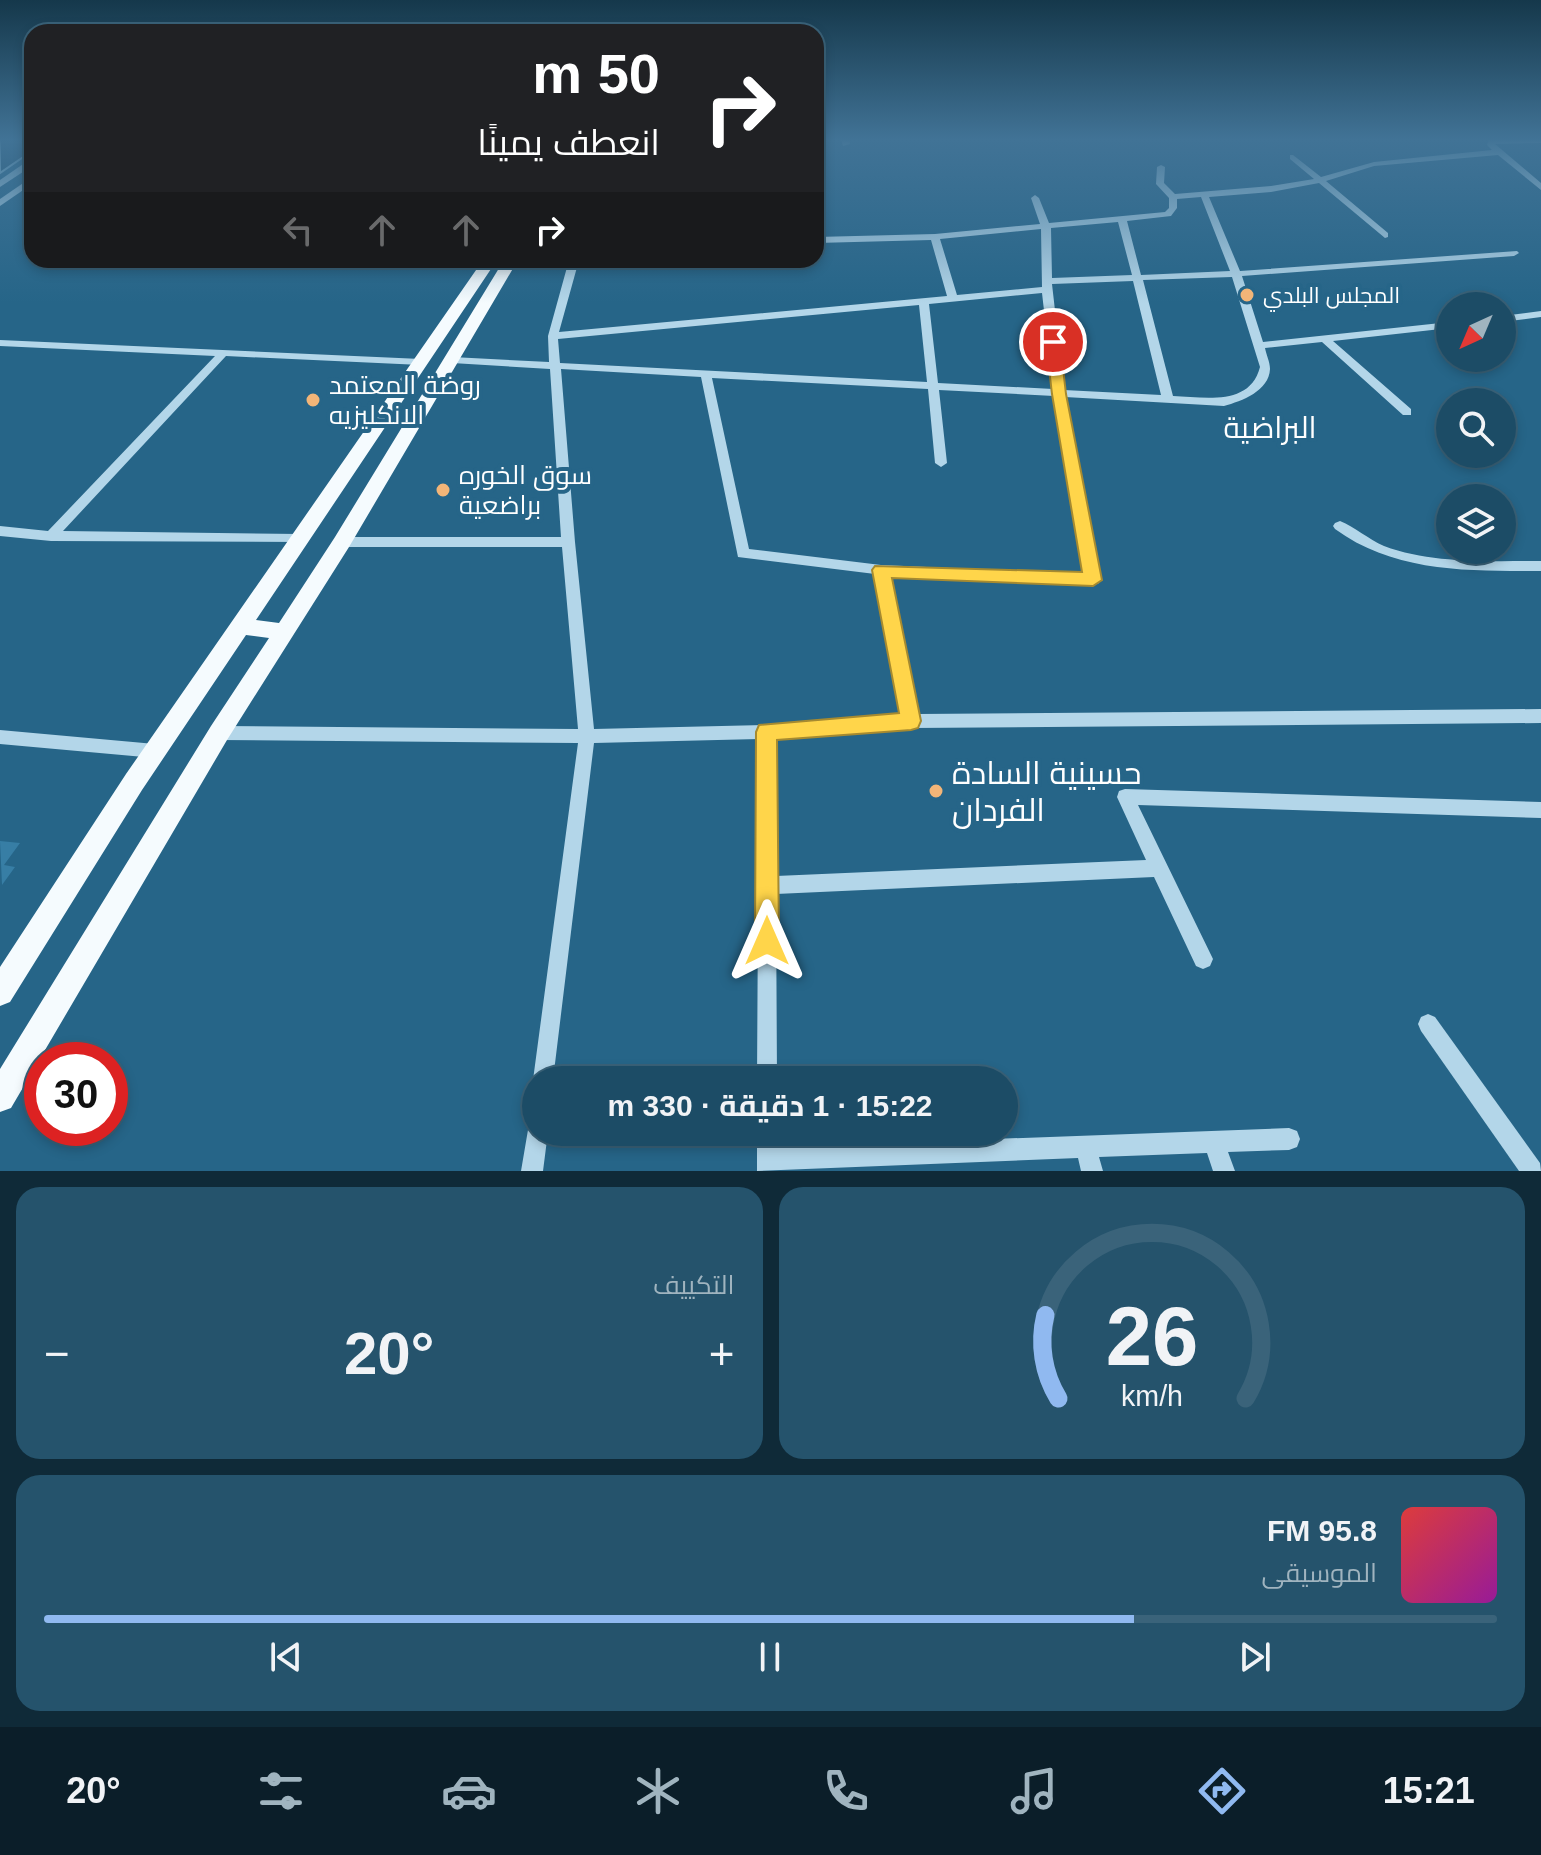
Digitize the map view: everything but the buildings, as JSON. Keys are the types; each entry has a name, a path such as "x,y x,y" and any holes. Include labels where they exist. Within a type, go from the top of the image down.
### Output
{"main road":[{"path":"0,992 155,751 485,268"},
{"path":"0,1097 219,733 342,542 506,268"},
{"path":"242,626 284,632"}],"street":[{"path":"824,240 935,237 1168,214 1173,208 1173,197 1170,194"},
{"path":"452,360 1224,402 1246,394 1264,377 1265,367 1236,274 1204,194"},
{"path":"1173,197 1207,194"},
{"path":"1334,194 1385,235"},
{"path":"706,376 743,553 881,570 1093,580 1059,394 1047,286 1046,227 1035,198"},
{"path":"1122,218 1168,400"},
{"path":"935,237 953,299"},
{"path":"553,336 924,302 1136,278 1236,274 1514,253"},
{"path":"545,1066 587,736 554,367 553,336 572,268"},
{"path":"924,302 941,463"},
{"path":"1516,317 1541,314"},
{"path":"1258,346 1436,327"},
{"path":"1325,339 1407,412"},
{"path":"0,343 421,362"},
{"path":"51,536 222,355"},
{"path":"1340,526 1354,538 1375,548 1436,561 1490,566 1541,566"},
{"path":"0,531 51,536 299,539"},
{"path":"342,542 568,542"},
{"path":"881,570 911,721"},
{"path":"219,733 587,736 767,732 911,721 1541,716"},
{"path":"767,732 767,1066"},
{"path":"0,737 155,751"},
{"path":"1203,959 1125,797 1541,810"},
{"path":"767,885 1160,868"},
{"path":"1428,1024 1532,1171"},
{"path":"768,1164 1289,1139"},
{"path":"1214,1142 1224,1171"},
{"path":"532,1171 535,1146"},
{"path":"1086,1147 1092,1171"}],"place":[{"name":"المجلس البلدي","path":"1247,295"},
{"name":"روضة المعتمد الانكليزيه","path":"313,400"},
{"name":"سوق الخوره براضعية","path":"443,490"},
{"name":"حسينية السادة الفردان","path":"936,791"}],"district":[{"name":"البراضية","path":"1270,427"}],"route":[{"path":"767,941 767,732 911,721 881,570 1093,580 1059,394 1053,342"}]}
